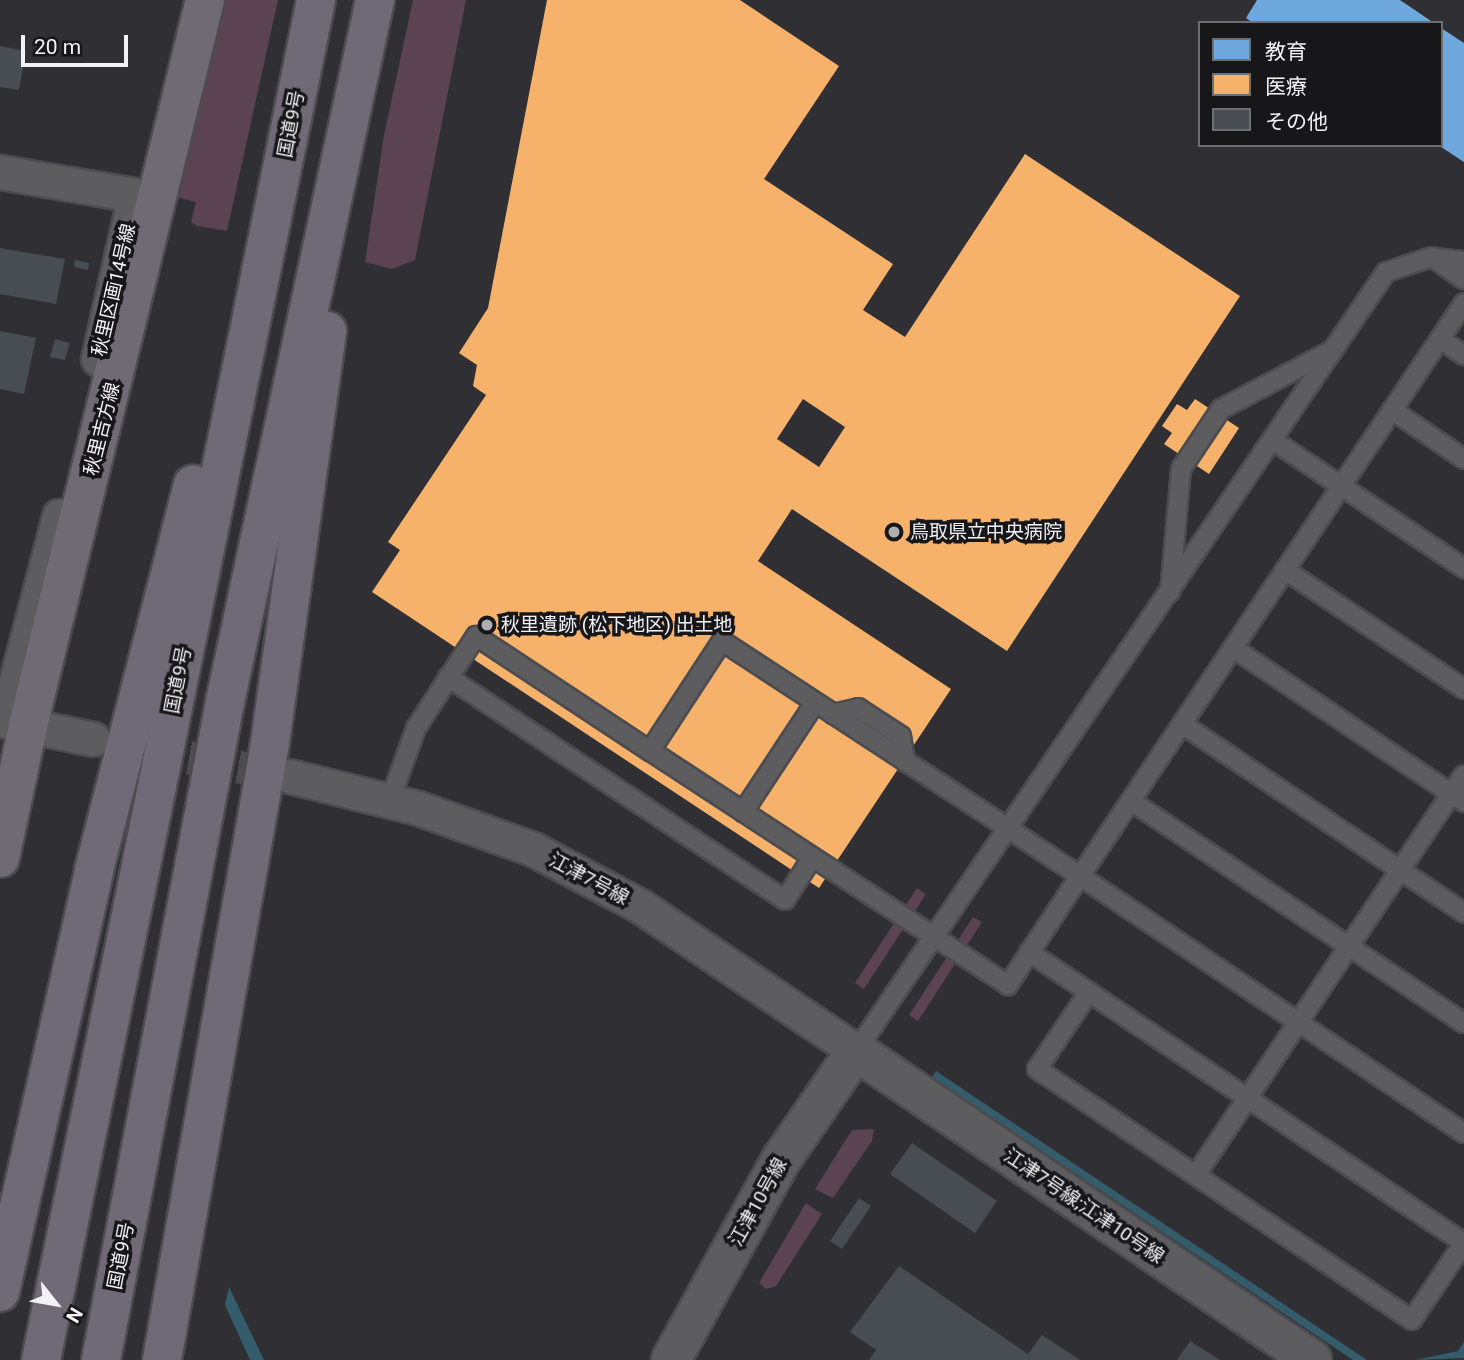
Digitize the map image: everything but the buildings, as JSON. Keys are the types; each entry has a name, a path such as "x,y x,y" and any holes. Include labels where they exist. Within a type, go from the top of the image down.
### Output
{"highway":[{"name":"国道9号","path":"101,1360 225,702 375,0"},
{"name":"国道9号","path":"41,1360 314,7"},
{"path":"0,1292 94,870 314,7"},
{"path":"162,1360 270,743 360,69"}],"main road":[{"name":"秋里吉方線","path":"0,858 11,722 205,0"}],"street":[{"name":"秋里区画14号線","path":"0,172 135,195 11,722"},
{"path":"11,722 93,739"},
{"name":"江津7号線","path":"289,776 390,800 476,826 587,876 694,941 856,1051"},
{"name":"江津10号線","path":"671,1360 781,1160 856,1051"},
{"name":"江津7号線;江津10号線","path":"856,1051 1312,1360"}],"lane":[{"path":"1432,257 1464,279"},
{"path":"856,1051 1170,595 1386,272 1432,257 1464,261"},
{"path":"390,800 408,743 476,636 1007,985 1464,303"},
{"path":"1440,339 1464,355"},
{"path":"1170,595 1181,469 1222,409 1335,349"},
{"path":"1392,410 1464,459"},
{"path":"1274,441 1464,568"},
{"path":"1285,570 1464,690"},
{"path":"650,751 722,641 1464,1133"},
{"path":"1233,648 1458,798"},
{"path":"449,677 785,900 813,858"},
{"path":"743,812 815,703"},
{"path":"1182,724 1464,913"},
{"path":"1196,1175 1401,870 1458,798 1464,775"},
{"path":"1131,801 1464,1023"},
{"path":"1030,952 1464,1243 1412,1320 1037,1069 1089,992"}],"shaded area":[{"path":"221,0 278,0 227,231 197,226 191,222 196,202 176,197"},
{"path":"413,0 466,0 415,260 392,269 365,262 384,135"},
{"path":"917,888 926,894 864,989 855,983"},
{"path":"973,917 982,922 918,1021 909,1015"},
{"path":"874,1129 872,1141 833,1198 815,1189 852,1130"},
{"path":"806,1203 822,1214 776,1286 766,1289 759,1283"}],"water":[{"path":"936,1071 1367,1360 1353,1360 932,1077"},
{"path":"229,1287 264,1360 250,1360 225,1305"},
{"path":"1464,1342 1464,1358 1415,1360 1458,1351"}],"tunnel":[{"path":"140,748 289,776"}],"place":[{"name":"鳥取県立中央病院","path":"894,532"},
{"name":"秋里遺跡 (松下地区) 出土地","path":"487,625"}]}
